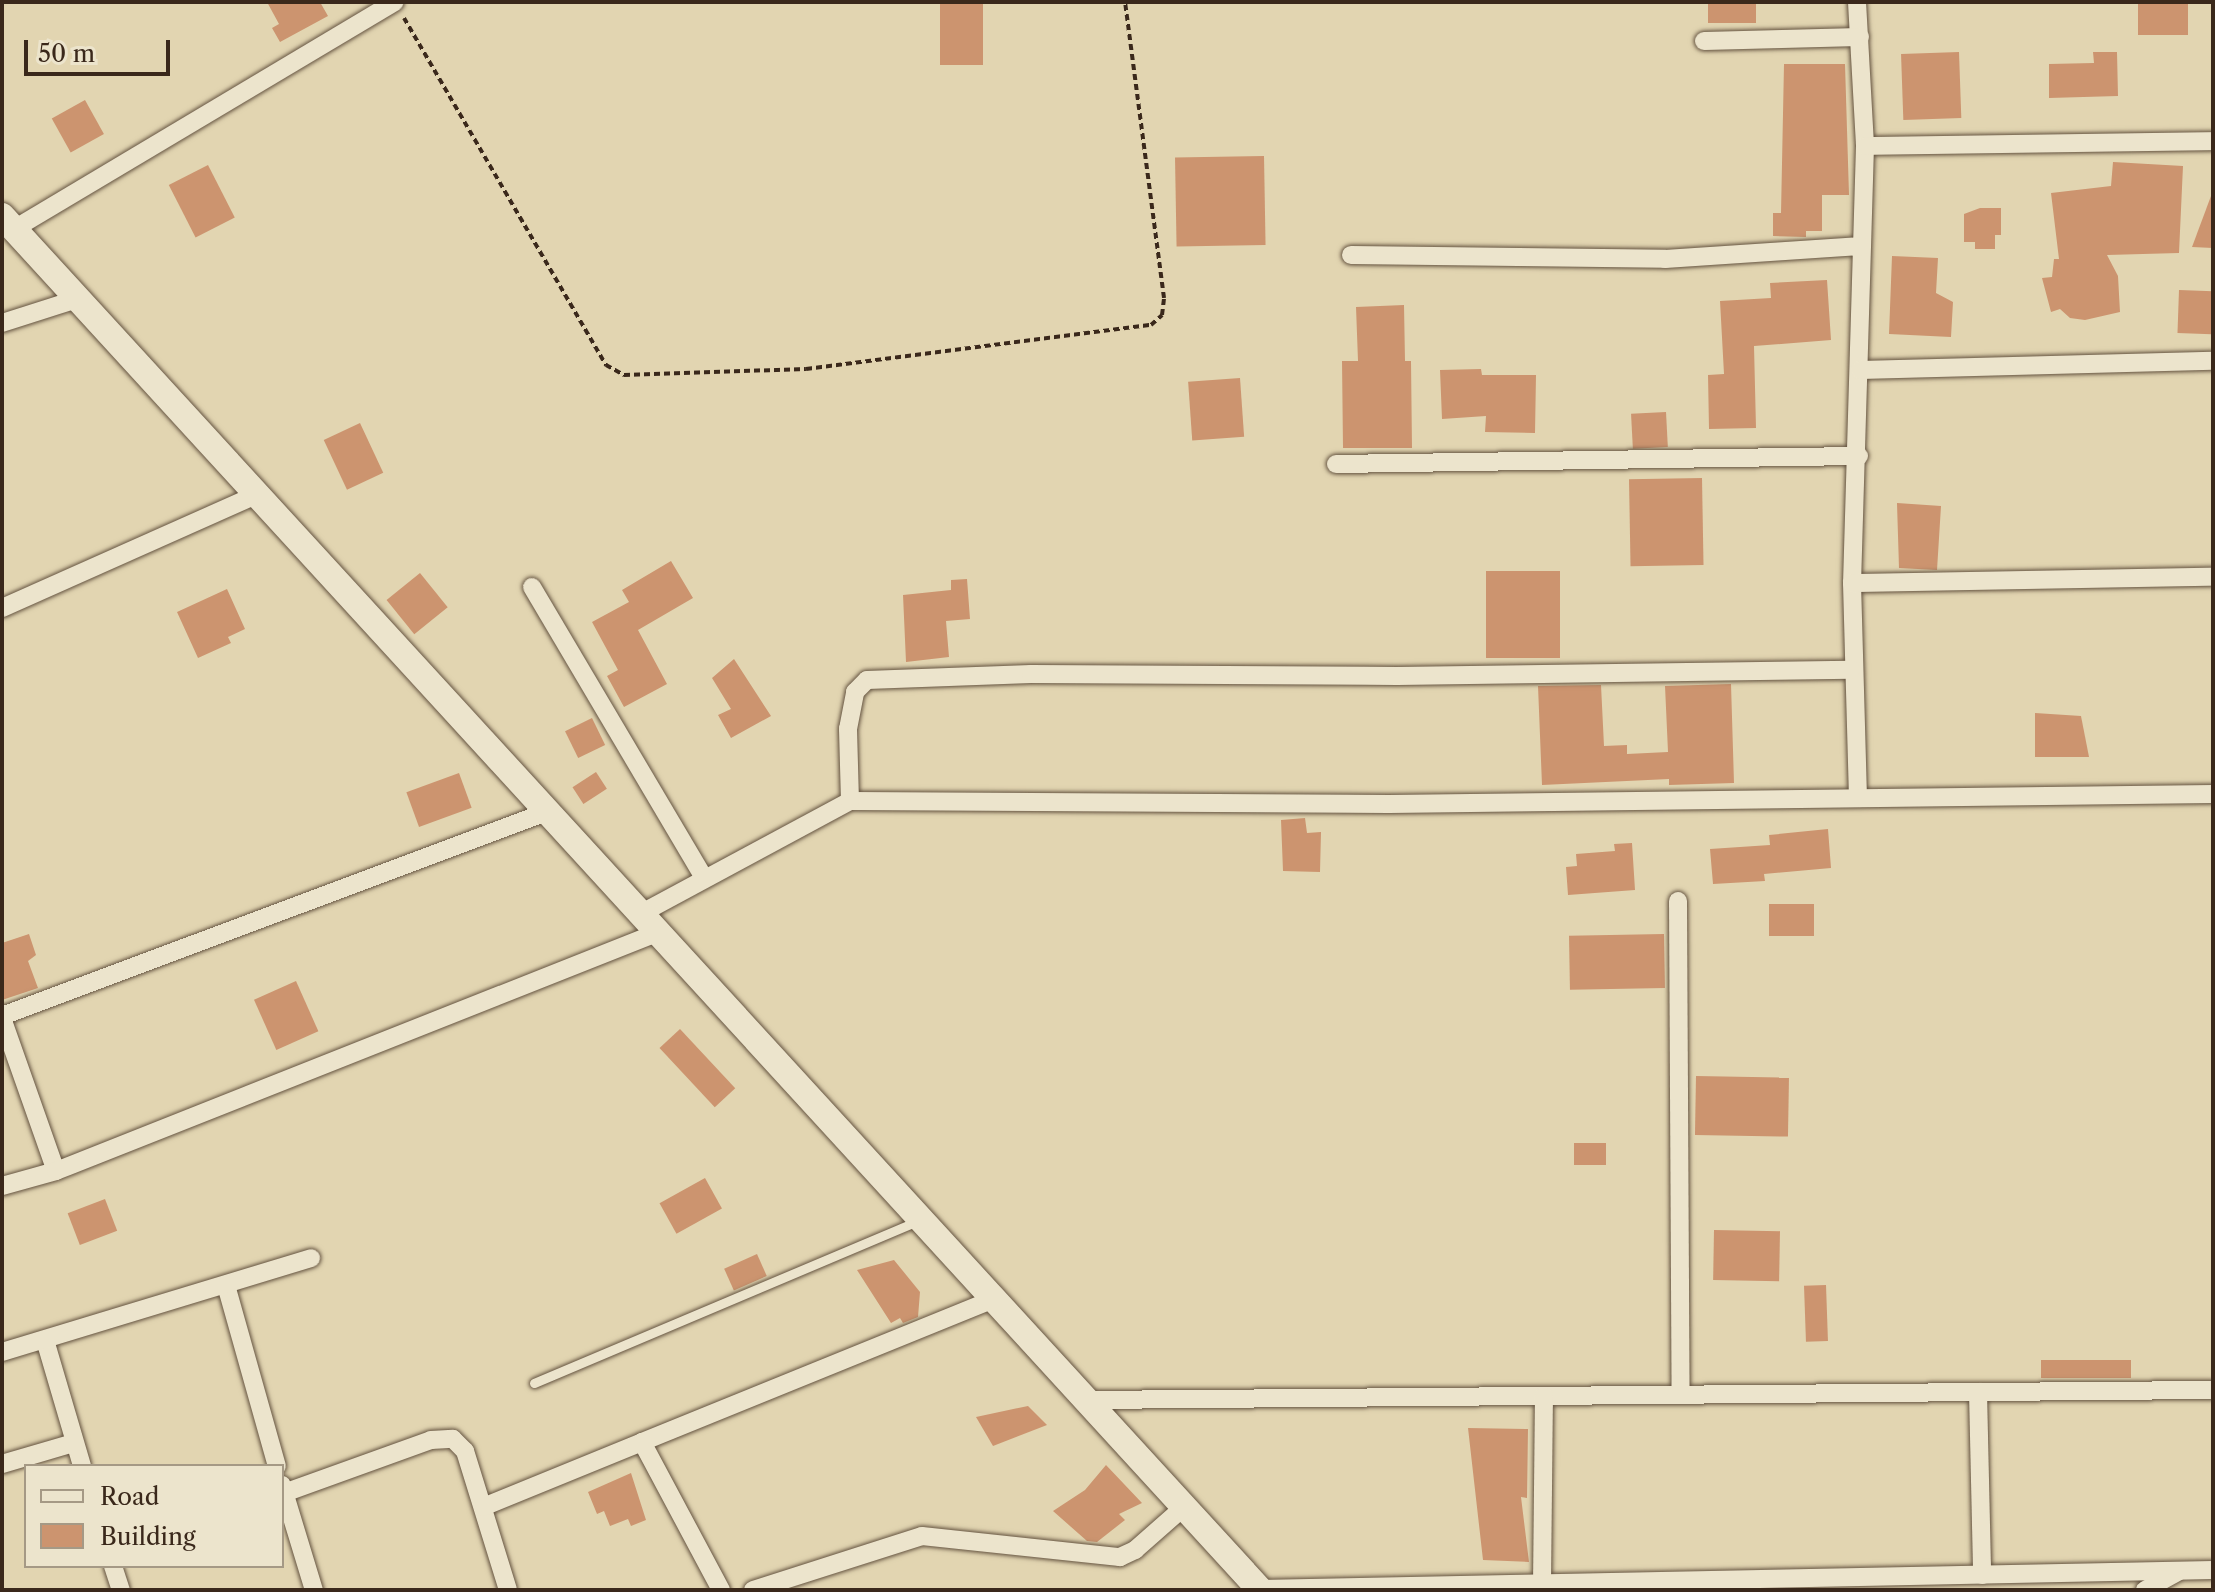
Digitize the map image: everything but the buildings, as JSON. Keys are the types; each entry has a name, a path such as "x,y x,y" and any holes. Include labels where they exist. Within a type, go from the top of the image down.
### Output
{"main road":[{"path":"8,223 1259,1590"}],"street":[{"path":"1857,2 1865,146 1851,670 1858,796"},
{"path":"8,223 399,9"},
{"path":"1704,41 1860,37"},
{"path":"1865,146 2213,141"},
{"path":"1351,255 1665,259 1862,246"},
{"path":"2,323 77,299"},
{"path":"1860,370 2213,361"},
{"path":"1336,464 1859,456"},
{"path":"2,608 258,494"},
{"path":"1852,583 2213,577"},
{"path":"532,587 703,876"},
{"path":"850,801 848,729 855,692 867,680 886,677 1851,670"},
{"path":"642,913 703,876 850,801 1389,804 2213,794"},
{"path":"56,1171 2,1017 549,811"},
{"path":"1678,901 1681,1395"},
{"path":"2,1186 56,1171 659,932"},
{"path":"2,1352 311,1258"},
{"path":"226,1285 276,1464"},
{"path":"483,1507 994,1299"},
{"path":"45,1340 81,1464"},
{"path":"1086,1400 2213,1390"},
{"path":"1978,1392 1982,1575"},
{"path":"1542,1584 1544,1396"},
{"path":"284,1489 431,1440 453,1439 465,1451 508,1590"},
{"path":"642,1442 721,1590"},
{"path":"2,1464 74,1443"},
{"path":"284,1492 314,1590"},
{"path":"753,1590 922,1536 1120,1557 1135,1550 1184,1507"},
{"path":"114,1568 121,1590"},
{"path":"1259,1590 2213,1570"},
{"path":"2145,1590 2180,1571"},
{"path":"1777,1590 1797,1578"}],"lane":[{"path":"534,1383 920,1220"}],"path":[{"path":"399,9 606,365 624,375 806,369 1151,325 1162,315 1164,298 1125,2"}]}
